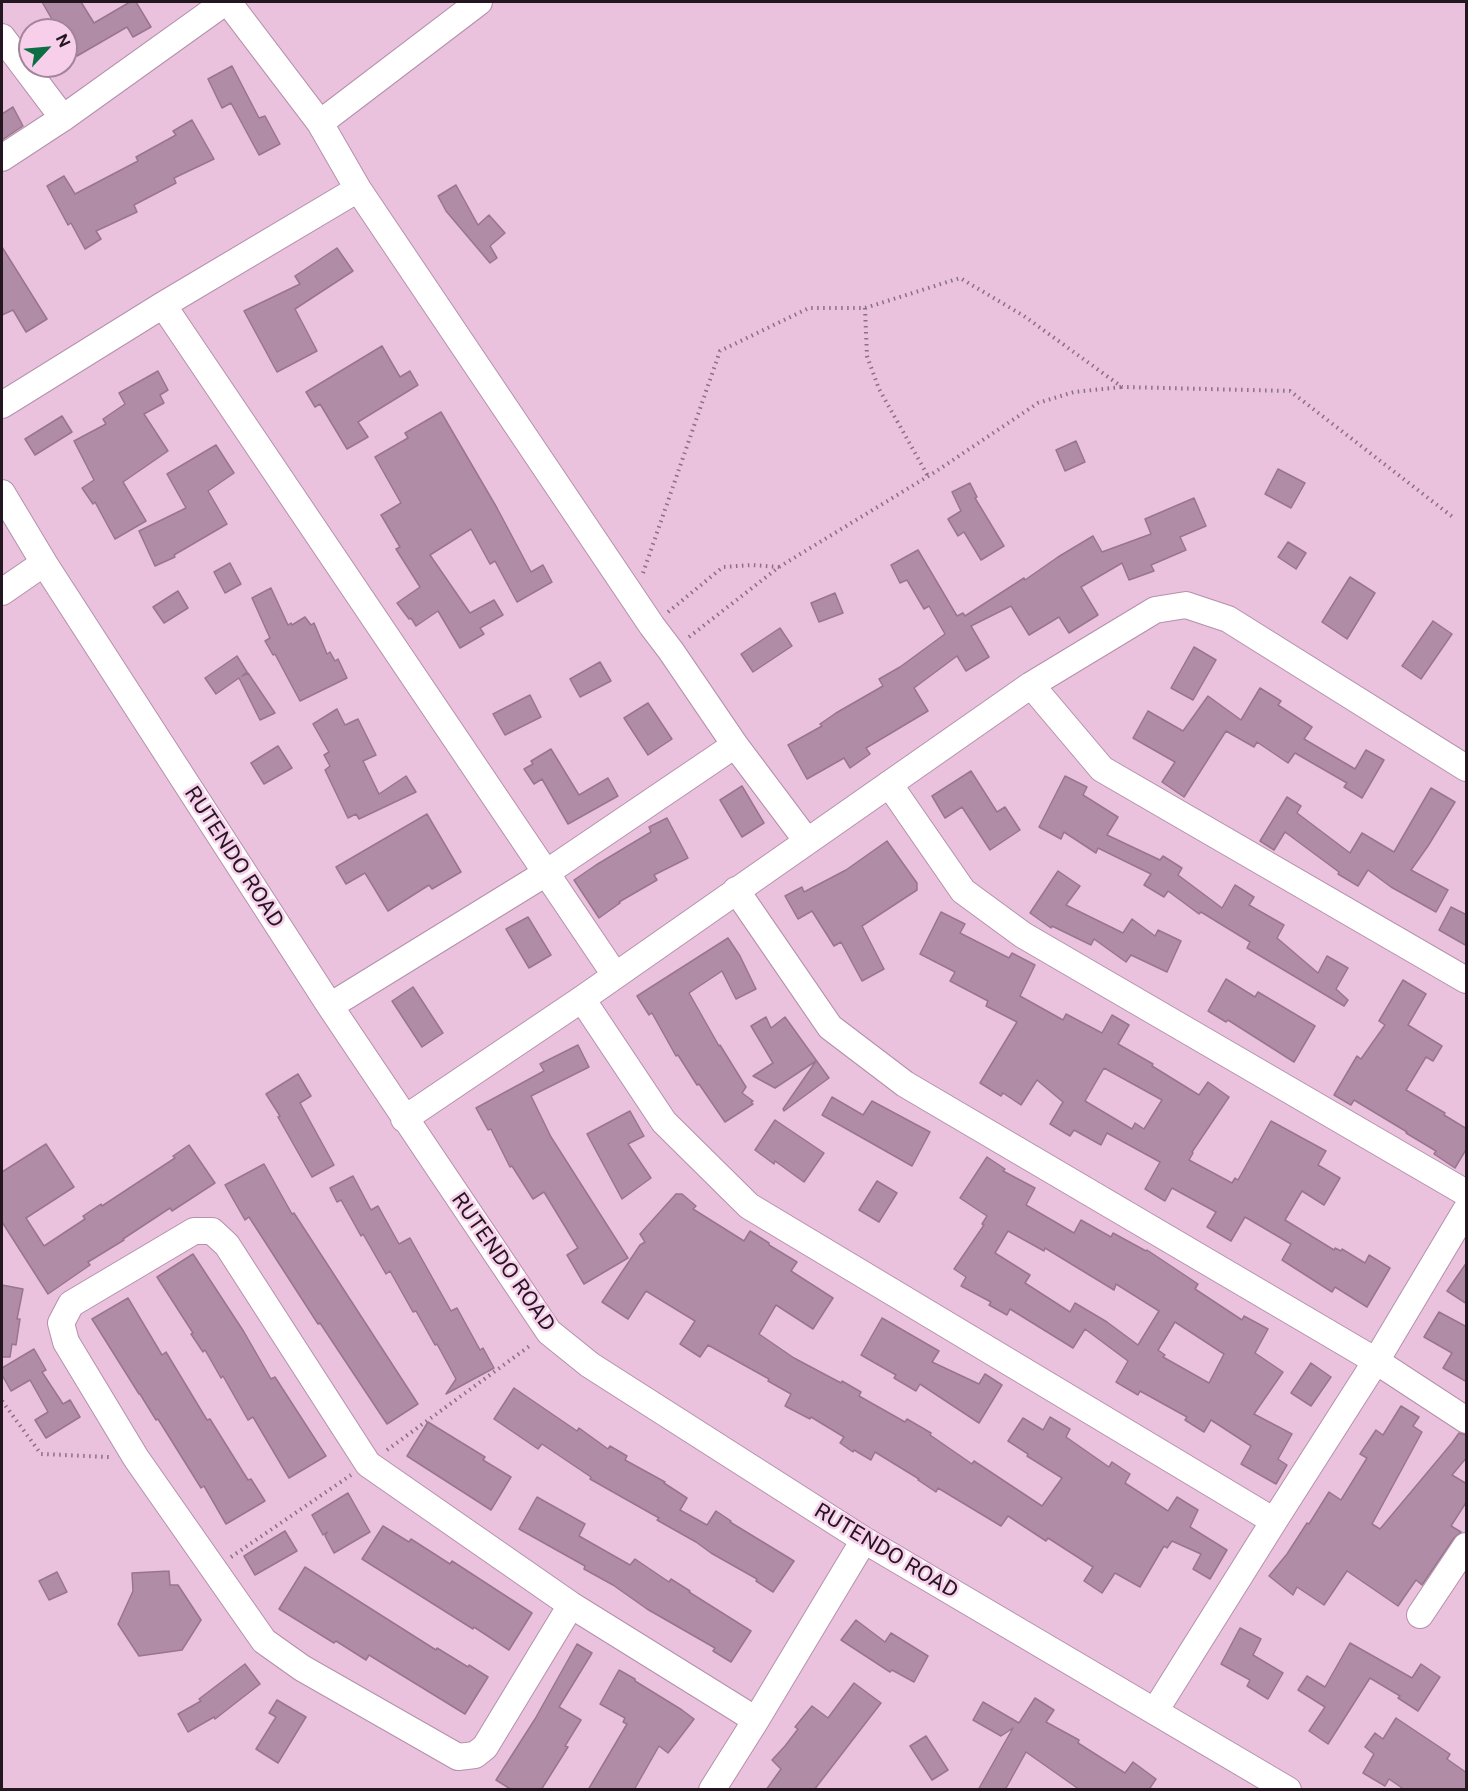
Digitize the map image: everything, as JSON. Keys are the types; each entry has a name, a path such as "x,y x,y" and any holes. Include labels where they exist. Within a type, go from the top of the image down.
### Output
{"street":[{"path":"2,158 63,118 227,2 320,123 358,189 652,626 735,745 807,842"},
{"path":"320,123 478,2"},
{"path":"2,37 63,118"},
{"path":"2,405 163,305 358,189"},
{"path":"163,305 615,975"},
{"name":"RUTENDO ROAD","path":"2,493 44,563 330,1006 549,1332 590,1365 864,1540 1288,1790"},
{"path":"2,592 44,563"},
{"path":"404,1119 582,999 1031,685 1155,610 1186,605 1228,619 1467,768"},
{"path":"1031,685 1102,769 1467,980"},
{"path":"330,1006 546,873 735,745"},
{"path":"889,784 963,891 1015,928 1467,1193"},
{"path":"736,890 830,1027 904,1084 1376,1361 1467,1420"},
{"path":"582,999 664,1122 749,1206 1274,1521"},
{"path":"1155,1711 1376,1361 1467,1209"},
{"path":"571,1605 484,1748 475,1755 458,1757 302,1668 264,1641 136,1458 66,1342 61,1323 71,1304 194,1231 212,1231 226,1245 368,1464 571,1605 756,1720"},
{"path":"712,1790 864,1540"},
{"path":"1420,1615 1467,1546"}],"path":[{"path":"634,599 720,351 809,308 865,308 960,278 1024,316 1122,387"},
{"path":"865,308 867,356 879,389 928,476"},
{"path":"671,651 779,567 928,476 1038,403 1074,392 1122,387 1290,391 1454,518"},
{"path":"652,626 723,567 752,565 779,567"},
{"path":"2,1401 41,1454 136,1458"}],"building":[{"path":"42,2 81,2 94,23 130,2 136,2 151,27 133,37 127,27 78,55 78,18 51,18"},
{"path":"232,66 259,118 265,116 280,144 259,155 231,103 222,108 208,79"},
{"path":"13,107 23,126 2,140 2,114"},
{"path":"192,120 214,159 174,178 176,183 134,205 137,212 96,231 101,239 85,249 71,223 68,225 47,186 64,176 75,194 138,161 136,157 176,135 173,131"},
{"path":"456,185 478,225 489,215 505,233 490,246 497,258 490,263 446,211 438,196"},
{"path":"2,247 47,319 26,332 13,310 2,315"},
{"path":"337,248 353,271 295,309 317,351 277,372 244,311 300,284 295,276"},
{"path":"382,346 400,377 410,371 418,385 358,422 368,437 347,449 320,404 315,407 306,392"},
{"path":"158,371 168,390 160,395 164,403 144,414 168,451 123,482 146,521 115,539 95,502 93,504 82,488 94,480 74,441 106,424 103,419 125,404 119,393"},
{"path":"441,412 531,572 543,565 552,582 517,602 495,561 490,564 471,529 430,555 470,613 494,600 503,615 480,628 484,634 460,648 438,611 416,626 397,603 420,587 396,549 400,547 381,515 401,503 375,457 408,438 405,433"},
{"path":"62,416 72,432 35,455 25,439"},
{"path":"1076,441 1085,462 1065,471 1056,450"},
{"path":"216,445 234,473 208,491 227,524 174,555 175,557 155,566 139,531 186,508 167,474"},
{"path":"1278,469 1305,483 1291,508 1265,494"},
{"path":"970,483 977,497 975,498 1004,546 981,560 964,532 958,536 948,519 961,511 952,492"},
{"path":"1194,498 1206,526 1180,537 1186,550 1151,565 1154,571 1129,580 1122,563 1081,587 1098,615 1069,633 1059,617 1029,635 1011,606 971,626 989,657 966,671 957,656 914,688 928,711 866,748 870,754 850,768 844,758 807,779 788,745 822,726 820,724 836,713 883,686 879,679 900,667 945,634 929,606 924,609 907,580 900,583 891,565 918,550 957,616 963,613 965,616 1093,536 1102,552 1151,534 1145,519"},
{"path":"1288,542 1306,553 1296,569 1278,557"},
{"path":"230,563 241,584 225,593 214,572"},
{"path":"1350,577 1375,593 1347,639 1322,622"},
{"path":"271,588 288,625 305,617 311,625 314,623 327,654 330,652 335,661 338,659 347,678 300,701 275,654 273,655 265,641 270,638 252,598"},
{"path":"178,591 188,608 164,623 153,607"},
{"path":"835,593 843,613 819,622 811,603"},
{"path":"1433,621 1452,634 1421,679 1402,666"},
{"path":"780,628 792,646 753,672 741,654"},
{"path":"1194,647 1216,660 1193,700 1171,688"},
{"path":"237,656 247,672 242,676 248,673 275,713 260,720 239,678 216,694 205,678"},
{"path":"600,662 611,681 580,697 570,679"},
{"path":"1260,688 1281,701 1278,705 1312,727 1304,739 1355,769 1366,750 1384,760 1362,798 1344,787 1347,783 1295,753 1288,763 1257,742 1254,747 1226,731 1184,797 1162,782 1175,762 1133,738 1148,711 1183,731 1208,696 1241,720"},
{"path":"530,695 541,717 505,735 493,714"},
{"path":"648,703 672,739 648,755 624,718"},
{"path":"337,709 345,725 358,719 376,755 363,761 379,794 406,776 416,792 359,819 356,814 348,818 325,770 330,766 324,755 329,752 313,724"},
{"path":"278,746 292,768 264,784 251,763"},
{"path":"551,749 579,795 608,778 618,796 568,824 542,779 534,784 524,769 533,764 531,761"},
{"path":"971,771 997,812 1005,807 1020,830 990,850 962,807 945,818 932,796"},
{"path":"1065,776 1087,787 1083,795 1118,817 1107,835 1160,860 1163,856 1182,868 1178,875 1222,908 1235,885 1254,897 1249,905 1284,925 1277,938 1318,973 1327,956 1348,968 1336,989 1348,1000 1344,1006 1247,948 1250,942 1201,912 1199,914 1168,891 1164,897 1144,885 1151,874 1098,848 1096,853 1064,832 1061,839 1039,827"},
{"path":"742,786 764,823 742,837 720,800"},
{"path":"1431,788 1455,802 1411,870 1448,890 1436,912 1391,887 1368,870 1358,886 1338,874 1339,872 1285,832 1274,850 1260,841 1287,797 1301,806 1297,813 1350,853 1362,833 1394,852"},
{"path":"427,814 461,872 432,889 429,885 388,911 365,873 346,884 336,867"},
{"path":"667,818 688,858 654,875 657,880 619,902 599,918 574,880 651,832 649,827"},
{"path":"887,841 917,883 917,890 862,926 884,969 862,981 841,942 834,946 812,911 798,919 785,896 802,887 804,892 846,870"},
{"path":"1058,871 1080,886 1066,905 1123,933 1132,919 1155,936 1158,930 1181,941 1167,972 1131,955 1126,962 1094,939 1091,945 1052,926 1051,928 1030,913"},
{"path":"1451,907 1467,915 1467,946 1439,930"},
{"path":"941,912 965,924 960,933 1009,958 1012,953 1035,965 1020,996 1063,1020 1066,1014 1102,1033 1112,1015 1129,1025 1118,1044 1199,1095 1208,1082 1229,1097 1189,1160 1232,1183 1235,1178 1238,1180 1271,1121 1326,1151 1318,1165 1340,1178 1324,1205 1302,1191 1285,1220 1334,1250 1335,1248 1341,1251 1342,1249 1365,1263 1369,1255 1390,1268 1367,1307 1335,1287 1332,1292 1282,1260 1291,1244 1245,1217 1231,1241 1207,1227 1216,1212 1172,1188 1165,1201 1145,1189 1160,1162 1107,1133 1101,1145 1074,1130 1070,1136 1050,1124 1063,1102 1037,1080 1021,1105 1003,1093 1001,1096 980,1083 1017,1022 986,1006 988,1001 950,981 955,972 920,954","holes":["1104,1068 1162,1100 1144,1129 1135,1123 1132,1129 1085,1101"]},
{"path":"528,917 551,955 529,968 506,929"},
{"path":"728,938 740,956 756,989 736,999 722,971 689,993 719,1046 746,1087 742,1093 753,1101 751,1102 753,1104 725,1122 678,1055 676,1056 652,1013 649,1015 637,996"},
{"path":"1226,979 1255,997 1258,992 1315,1026 1294,1062 1228,1020 1226,1022 1208,1011"},
{"path":"1403,980 1426,994 1408,1025 1442,1046 1433,1061 1426,1057 1406,1090 1467,1129 1467,1148 1455,1168 1434,1154 1436,1151 1354,1100 1351,1105 1334,1095 1357,1056 1361,1059 1385,1025 1379,1021"},
{"path":"413,987 443,1033 422,1047 392,1001"},
{"path":"766,1017 771,1028 785,1017 829,1078 784,1111 783,1109 816,1061 775,1088 753,1076 773,1063 751,1026"},
{"path":"578,1045 589,1067 531,1096 551,1137 628,1258 584,1284 567,1255 578,1248 544,1192 533,1199 512,1166 510,1167 491,1129 488,1130 476,1108 544,1071 540,1064"},
{"path":"298,1074 311,1096 300,1103 334,1165 312,1177 266,1094"},
{"path":"832,1097 863,1115 872,1101 930,1132 912,1166 822,1115"},
{"path":"630,1111 644,1136 628,1144 651,1178 622,1199 587,1134"},
{"path":"775,1120 824,1153 804,1182 755,1150"},
{"path":"46,1144 74,1187 26,1218 44,1246 85,1219 83,1216 175,1158 173,1156 189,1145 215,1183 172,1211 170,1208 88,1262 90,1265 48,1294 2,1222 2,1172"},
{"path":"987,1157 1005,1169 1003,1171 1035,1188 1026,1205 1074,1233 1081,1220 1111,1237 1113,1233 1147,1250 1198,1284 1195,1289 1242,1320 1244,1316 1268,1329 1255,1353 1283,1372 1254,1414 1292,1434 1278,1459 1287,1465 1276,1484 1241,1464 1251,1446 1211,1420 1204,1432 1185,1420 1187,1417 1140,1391 1138,1395 1116,1382 1128,1361 1085,1329 1073,1348 1010,1309 1007,1315 989,1305 991,1302 961,1286 966,1277 954,1269 984,1225 982,1224 987,1216 960,1198","holes":["1008,1231 1044,1251 1045,1248 1114,1290 1116,1284 1159,1311 1138,1345 1107,1322 1075,1303 1070,1312 1025,1283 1030,1275 995,1253","1175,1322 1224,1354 1209,1383 1163,1357 1165,1355 1158,1350"]},
{"path":"264,1164 292,1214 294,1213 418,1404 387,1424 320,1323 318,1324 249,1217 245,1220 225,1185"},
{"path":"353,1176 371,1210 378,1206 399,1244 410,1238 451,1311 457,1308 480,1350 483,1348 494,1368 446,1394 456,1379 437,1344 435,1345 416,1311 413,1312 390,1271 386,1274 341,1200 337,1202 330,1188"},
{"path":"877,1181 897,1193 879,1222 859,1210"},
{"path":"676,1194 682,1194 696,1206 693,1209 744,1241 750,1231 769,1243 797,1262 791,1271 833,1298 813,1329 776,1305 759,1334 794,1358 861,1392 859,1396 905,1422 907,1419 931,1433 930,1435 972,1464 974,1461 1042,1506 1062,1478 1008,1441 1023,1418 1043,1430 1050,1417 1070,1429 1066,1437 1109,1467 1112,1462 1130,1474 1125,1483 1168,1511 1177,1497 1198,1510 1190,1527 1227,1550 1210,1579 1193,1569 1201,1554 1172,1541 1167,1548 1164,1546 1140,1587 1115,1573 1102,1593 1084,1581 1093,1567 1048,1538 1046,1541 1008,1516 1001,1526 938,1488 936,1492 875,1452 871,1460 854,1450 853,1452 840,1443 844,1437 811,1417 810,1419 785,1406 791,1394 768,1381 769,1379 708,1345 700,1357 680,1344 695,1321 646,1291 628,1319 602,1302 640,1245 645,1242 640,1234"},
{"path":"193,1254 244,1332 271,1379 275,1377 326,1456 289,1478 253,1417 248,1420 223,1376 221,1378 205,1350 203,1352 191,1334 193,1333 157,1277"},
{"path":"1467,1262 1467,1304 1447,1291"},
{"path":"2,1285 23,1289 17,1319 20,1319 16,1345 12,1344 10,1357 2,1357"},
{"path":"128,1298 162,1355 166,1352 207,1420 210,1419 248,1480 251,1479 265,1501 226,1524 204,1486 201,1488 92,1319"},
{"path":"1439,1312 1467,1327 1467,1382 1443,1368 1452,1353 1424,1337"},
{"path":"882,1318 939,1351 932,1362 979,1384 985,1374 1002,1385 979,1423 920,1384 916,1391 894,1378 896,1375 861,1355"},
{"path":"34,1349 46,1370 42,1372 63,1404 70,1400 80,1417 46,1438 35,1420 48,1412 30,1380 11,1391 2,1375 2,1368"},
{"path":"1311,1363 1331,1377 1311,1406 1291,1393"},
{"path":"514,1388 577,1431 579,1428 608,1449 610,1446 627,1456 625,1460 665,1482 687,1498 680,1510 707,1525 716,1511 794,1561 773,1592 756,1581 757,1579 657,1520 659,1518 590,1479 591,1477 542,1444 538,1449 494,1419"},
{"path":"1401,1406 1419,1417 1413,1426 1422,1432 1372,1524 1380,1529 1459,1433 1467,1435 1467,1457 1452,1475 1467,1484 1467,1501 1451,1526 1461,1532 1454,1538 1422,1585 1416,1580 1398,1606 1347,1571 1324,1605 1297,1587 1293,1595 1269,1576 1287,1554 1307,1523 1309,1524 1329,1492 1341,1500 1367,1458 1360,1454 1376,1430 1383,1435"},
{"path":"428,1422 485,1457 483,1460 511,1477 491,1510 407,1456"},
{"path":"348,1493 370,1532 334,1553 325,1536 327,1532 323,1535 312,1515"},
{"path":"537,1497 585,1524 579,1536 630,1565 635,1559 669,1582 671,1579 751,1631 731,1662 713,1651 715,1648 584,1569 585,1566 519,1529"},
{"path":"383,1526 409,1542 411,1539 450,1564 452,1561 532,1613 509,1650 362,1559"},
{"path":"285,1531 297,1551 255,1575 244,1556"},
{"path":"305,1567 436,1650 437,1648 488,1677 465,1714 369,1655 366,1660 279,1609"},
{"path":"169,1571 170,1585 178,1585 201,1620 182,1650 139,1656 118,1624 133,1591 132,1573"},
{"path":"57,1572 67,1592 49,1600 39,1581"},
{"path":"856,1620 885,1642 891,1633 928,1656 914,1682 892,1670 890,1672 841,1640"},
{"path":"1240,1628 1261,1639 1253,1655 1283,1673 1268,1699 1247,1686 1250,1680 1221,1664"},
{"path":"1350,1643 1412,1678 1421,1664 1440,1677 1418,1711 1398,1698 1400,1696 1370,1678 1328,1744 1309,1731 1325,1707 1298,1690 1307,1676 1325,1687"},
{"path":"577,1644 592,1653 559,1707 581,1720 565,1746 568,1747 541,1790 512,1790 496,1780 535,1719"},
{"path":"245,1664 260,1684 215,1719 214,1717 188,1732 178,1714 201,1701 199,1699"},
{"path":"619,1670 694,1719 668,1753 659,1746 634,1790 588,1790 627,1724 623,1722 625,1718 600,1704"},
{"path":"854,1683 881,1703 814,1790 766,1790 781,1769 772,1760 798,1729 795,1727 812,1706 828,1718"},
{"path":"1035,1698 1054,1710 1046,1722 1079,1740 1078,1743 1125,1773 1133,1762 1156,1779 1150,1788 1153,1790 1080,1790 1026,1752 1005,1790 978,1790 1013,1728 1001,1736 973,1720 983,1702 1019,1723"},
{"path":"277,1700 306,1717 278,1763 256,1749 276,1717 269,1713"},
{"path":"1396,1718 1450,1754 1447,1759 1467,1773 1467,1790 1405,1790 1389,1779 1385,1786 1363,1773 1374,1754 1365,1747 1375,1733 1383,1739"},
{"path":"926,1736 948,1770 932,1780 910,1746"}]}
